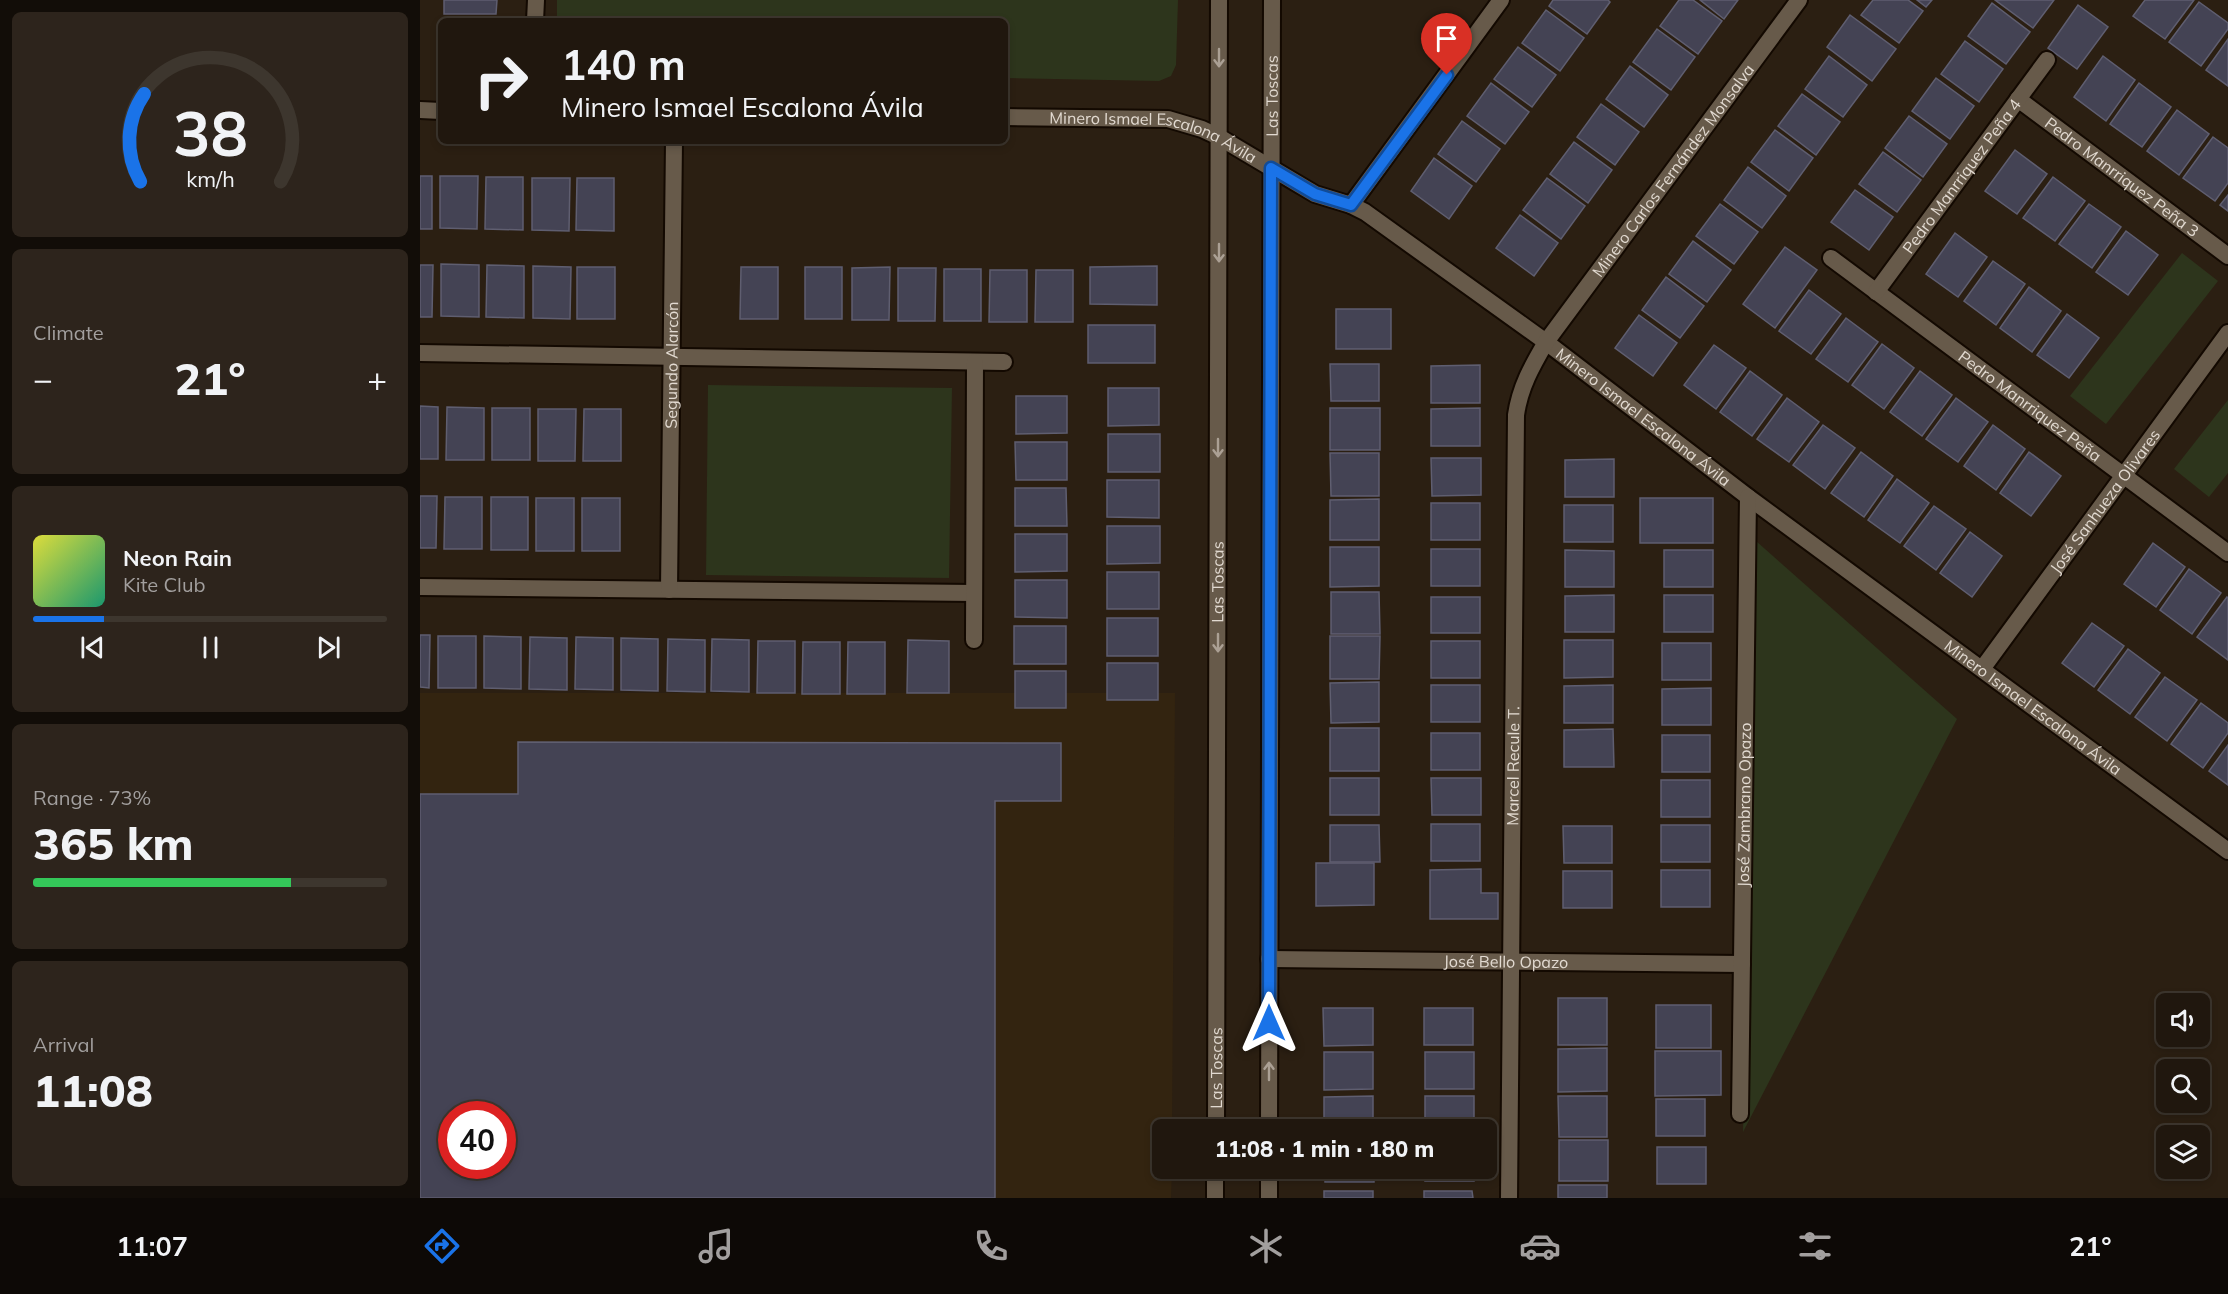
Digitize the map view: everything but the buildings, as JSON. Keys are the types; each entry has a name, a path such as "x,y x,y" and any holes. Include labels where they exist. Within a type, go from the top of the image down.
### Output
{"street":[{"path":"536,0 536,18"},
{"name":"Las Toscas","path":"1216,1119 1219,0"},
{"name":"Las Toscas","path":"1269,1119 1272,0"},
{"path":"1351,205 1502,0"},
{"name":"Minero Carlos Fernández Monsalva","path":"1546,342 1799,0"},
{"name":"Pedro Manrriquez Peña 4","path":"1876,292 2047,60"},
{"name":"Pedro Manrriquez Peña 3","path":"2018,99 2228,256"},
{"path":"420,110 438,111"},
{"name":"Minero Ismael Escalona Ávila","path":"1008,117 1168,119 1220,137 1315,194 1351,205 1383,225 1546,342 1748,497 2228,851"},
{"name":"Segundo Alarcón","path":"669,590 674,144"},
{"name":"Pedro Manrriquez Peña","path":"1831,258 2228,553"},
{"name":"José Sanhueza Olivares","path":"1982,669 2228,333"},
{"name":"Marcel Recule T.","path":"1509,1198 1516,415 1518,398 1524,382 1546,342"},
{"path":"420,353 1004,363"},
{"path":"974,640 975,362"},
{"name":"José Zambrano Opazo","path":"1740,1114 1748,497"},
{"path":"420,587 974,593"},
{"name":"José Bello Opazo","path":"1269,959 1742,964"},
{"path":"1215,1179 1215,1198"},
{"path":"1269,1179 1269,1198"}],"shaded area":[{"path":"420,693 1175,693 1172,1119 1152,1119 1152,1179 1172,1179 1171,1198 420,1198"}],"green space":[{"path":"557,0 1178,0 1176,65 1171,76 1159,81 1008,78 1008,18 557,18"},
{"path":"2182,253 2218,281 2106,424 2070,396"},
{"path":"708,385 952,388 949,578 706,575"},
{"path":"2228,400 2228,473 2209,497 2174,469"},
{"path":"1756,541 1957,719 1743,1132"}],"route":[{"path":"1269,1023 1271,168 1315,194 1351,205 1447,75"}]}
